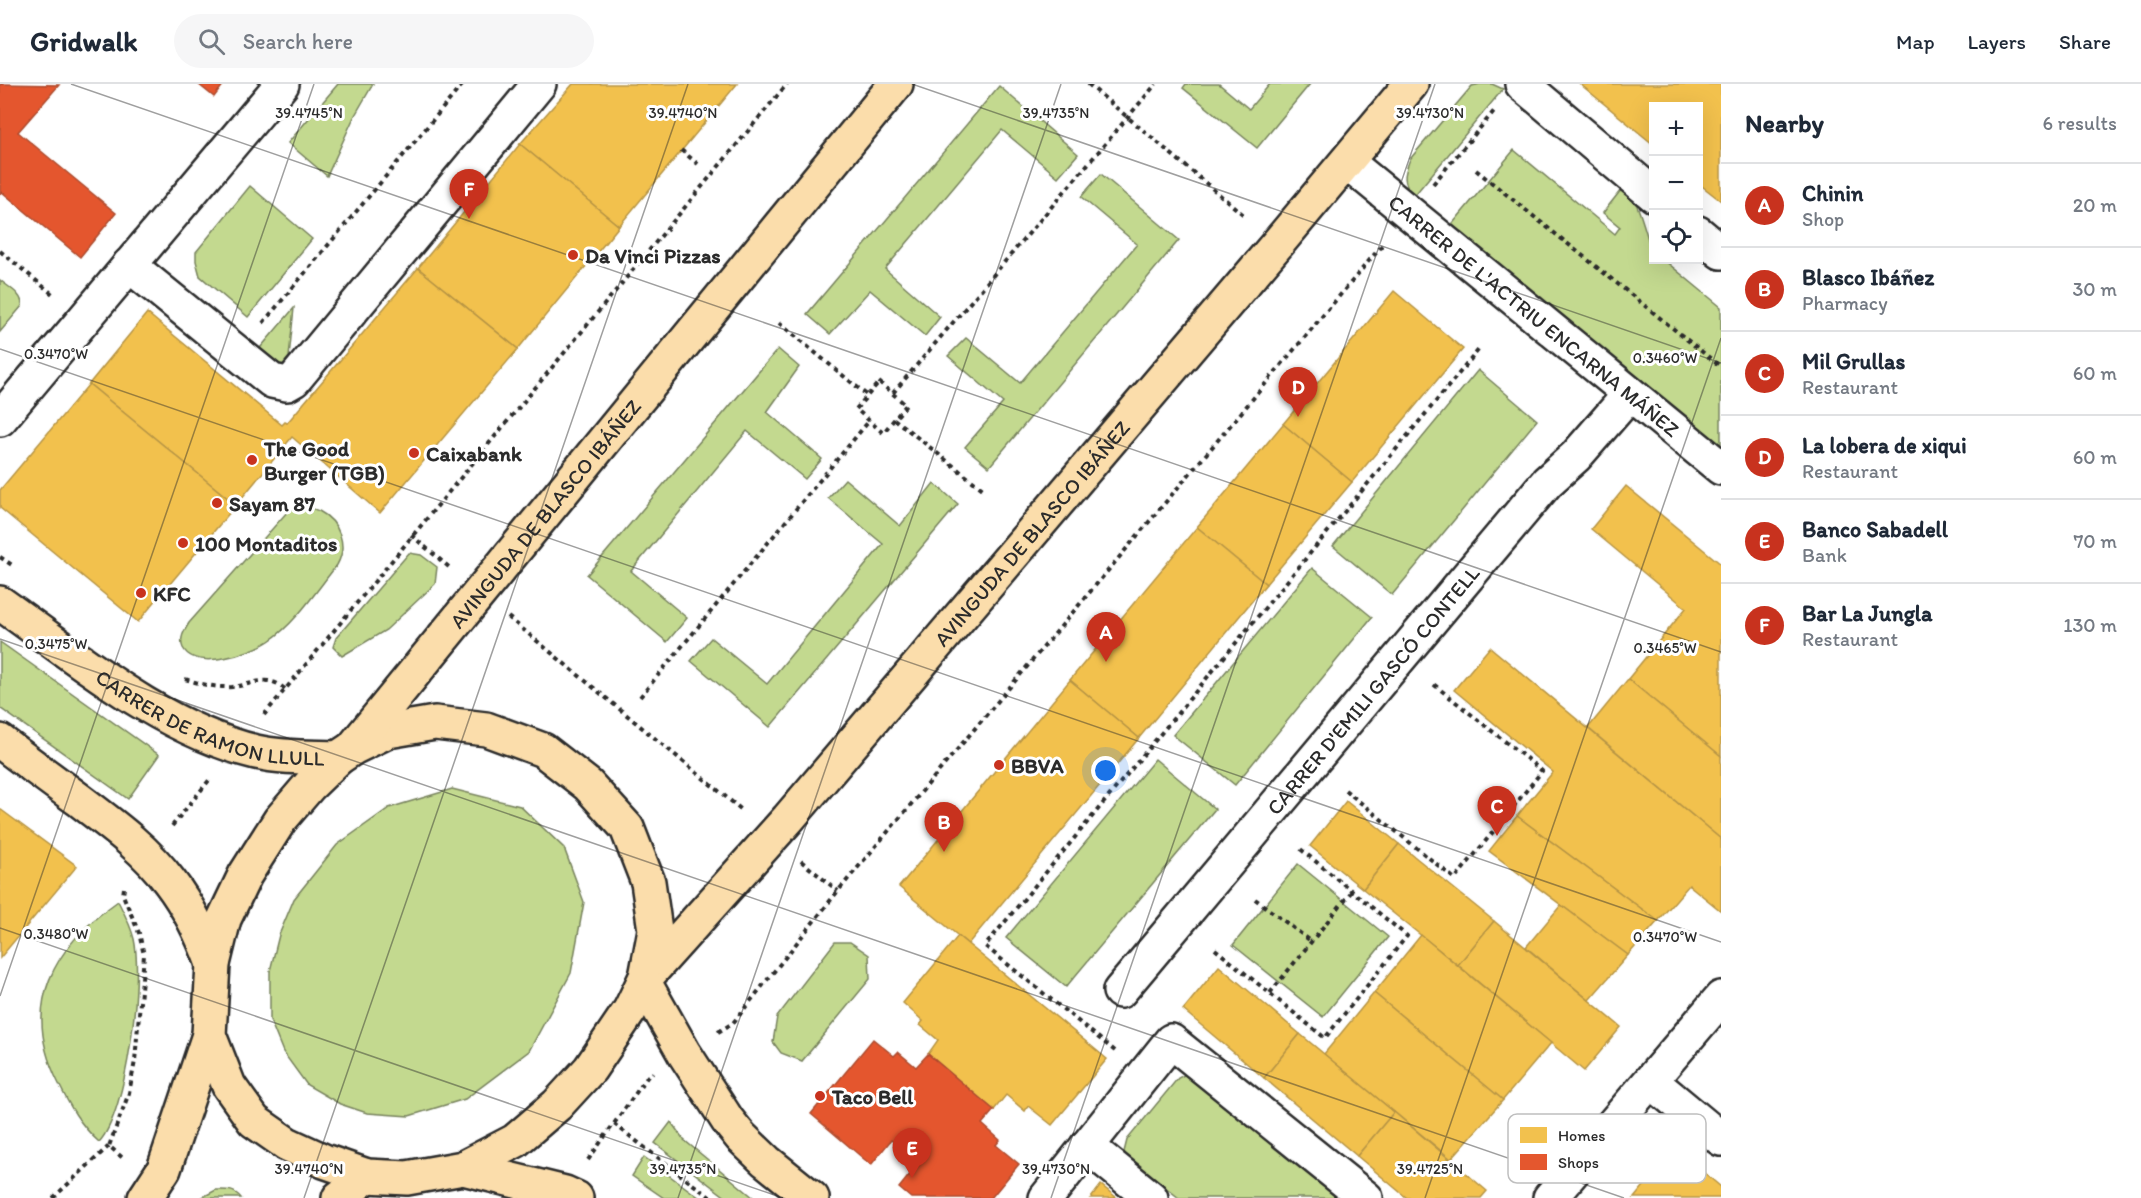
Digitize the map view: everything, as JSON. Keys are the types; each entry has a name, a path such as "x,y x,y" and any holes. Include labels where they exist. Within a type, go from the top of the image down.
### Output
{"main road":[{"name":"AVINGUDA DE BLASCO IBÁÑEZ","path":"346,753 896,84"},
{"name":"AVINGUDA DE BLASCO IBÁÑEZ","path":"645,980 788,819 1412,84"},
{"name":"CARRER DE RAMON LLULL","path":"0,603 135,698 175,720 237,746 259,752 286,756 346,753"},
{"path":"145,1198 164,1168 209,1035 213,964 224,919 245,875 280,820 309,785 346,753 388,731 435,723 486,729 543,750 588,785 627,828 648,882 655,930 645,980 630,1011 613,1037 590,1069 557,1105 515,1141 463,1168 407,1178 367,1176 324,1161 287,1144 254,1121 229,1086 209,1035"},
{"path":"0,741 101,816 148,857 169,880 187,906 202,935 213,964"},
{"path":"645,980 684,1053 741,1137 805,1195"},
{"path":"463,1168 571,1195"},
{"path":"339,1198 367,1176"}],"street":[{"path":"0,419 282,84"},
{"path":"129,265 272,381 287,384 294,380 539,84"},
{"path":"1511,93 1649,192"},
{"name":"CARRER DE L'ACTRIU ENCARNA MÁÑEZ","path":"1347,162 1721,468"},
{"path":"1703,237 1721,252"},
{"name":"CARRER D'EMILI GASCÓ CONTELL","path":"1120,991 1547,482 1576,456 1630,394"},
{"path":"1623,1114 1721,998"},
{"path":"1046,1198 1171,1041 1366,1198"},
{"path":"1651,1081 1692,1114"},
{"path":"1706,1126 1721,1138"},
{"path":"1087,1146 1150,1198"},
{"path":"1550,1198 1563,1183"}],"path":[{"path":"238,353 463,84"},
{"path":"182,678 216,686 233,687 267,680 276,682 285,689 787,84"},
{"path":"1088,84 1245,216"},
{"path":"893,393 1156,84"},
{"path":"571,1195 614,1124 648,1076 733,1023 838,891 1511,93"},
{"path":"681,150 698,165"},
{"path":"1476,170 1721,367"},
{"path":"0,251 60,300"},
{"path":"779,323 868,396"},
{"path":"1144,1075 985,946 1480,348"},
{"path":"879,382 893,393 906,405 883,433 856,409 879,382"},
{"path":"894,419 984,490"},
{"path":"640,697 869,421"},
{"path":"411,535 445,564"},
{"path":"0,557 18,571"},
{"path":"502,611 746,814"},
{"path":"1345,790 1455,879 1542,771 1432,683"},
{"path":"170,829 217,770"},
{"path":"1215,949 1325,1038 1407,936 1298,847"},
{"path":"806,865 838,891"},
{"path":"53,1198 109,1146 129,1093 135,1061 144,955 139,933 123,895 124,885"},
{"path":"1270,993 1352,891"},
{"path":"1255,898 1311,942"},
{"path":"614,1124 711,1198"},
{"path":"109,1146 121,1155"}],"green space":[{"path":"338,84 373,84 354,117 327,176 288,143"},
{"path":"1186,84 1219,84 1249,109 1270,84 1310,84 1257,148 1183,88"},
{"path":"1492,84 1503,89 1413,197 1405,178 1410,159 1472,86"},
{"path":"999,86 1078,154 1058,177 1002,130 885,269 940,317 925,336 870,290 830,334 807,314"},
{"path":"1514,150 1615,234 1620,227 1603,213 1621,190 1638,207 1649,242 1649,264 1669,264 1721,307 1721,454 1449,228"},
{"path":"1101,174 1179,240 989,467 965,447 1003,403 948,356 966,338 1020,383 1137,244 1081,197"},
{"path":"250,186 312,239 248,317 200,276 196,252"},
{"path":"0,280 18,294 22,306 0,332"},
{"path":"294,308 289,357 277,372 255,354"},
{"path":"778,349 799,367 767,412 822,459 805,479 747,431 631,571 687,618 667,642 587,575"},
{"path":"1478,370 1537,420 1392,595 1333,546"},
{"path":"845,479 900,526 934,483 958,504 770,727 691,661 711,638 767,684 883,544 828,498"},
{"path":"300,505 319,511 337,528 342,550 337,565 297,616 279,634 261,646 224,658 199,659 190,655 183,648 182,641 189,623 288,511"},
{"path":"409,553 421,555 437,567 435,584 386,630 342,656 333,647 336,638"},
{"path":"1312,568 1372,617 1235,785 1173,735"},
{"path":"0,642 159,755 128,799 0,708"},
{"path":"1155,759 1215,809 1066,987 1006,938"},
{"path":"452,789 520,806 564,848 584,902 571,973 529,1051 465,1099 409,1116 367,1113 340,1104 307,1085 283,1052 270,1020 270,971 279,935 294,899 337,845 389,808"},
{"path":"1298,864 1388,937 1323,1017 1233,945"},
{"path":"118,901 134,939 136,984 134,1013 125,1076 118,1104 109,1127 99,1142 86,1129 66,1099 58,1082 47,1054 42,1028 43,1003 49,980 60,958 95,919"},
{"path":"835,942 850,942 869,955 870,979 802,1061 781,1053 773,1042 777,1017"},
{"path":"1188,1073 1343,1198 1179,1198 1127,1157 1124,1152 1127,1140 1178,1078"},
{"path":"671,1122 684,1140 754,1198 727,1198 655,1143"},
{"path":"644,1157 700,1198 664,1198 632,1176"},
{"path":"216,1190 227,1190 241,1198 201,1198"}],"building: Homes":[{"path":"573,84 737,84 619,226 520,144"},
{"path":"1580,84 1721,84 1721,201 1703,187 1703,102 1649,102 1649,141"},
{"path":"520,144 619,226 518,349 418,268"},
{"path":"418,268 518,349 380,513 292,437 236,505 89,384 147,313 282,425 287,423"},
{"path":"1394,291 1463,349 1352,482 1283,424"},
{"path":"89,384 236,505 138,622 0,508 0,490"},
{"path":"1283,424 1352,482 1266,584 1197,527"},
{"path":"1626,486 1721,564 1721,756 1628,679 1686,608 1591,529"},
{"path":"1197,527 1266,584 1139,738 1070,680"},
{"path":"1490,647 1721,839 1721,911 1689,885 1658,921 1517,816 1553,772 1454,690"},
{"path":"1628,679 1721,756 1721,839 1588,728"},
{"path":"1070,680 1139,738 968,944 899,887"},
{"path":"1346,801 1399,844 1363,889 1310,846"},
{"path":"0,809 77,866 0,958"},
{"path":"1517,816 1658,921 1628,955 1489,851"},
{"path":"1399,844 1494,921 1458,965 1363,889"},
{"path":"1561,905 1628,955 1589,1000 1526,947"},
{"path":"1494,921 1621,1027 1584,1071 1458,965"},
{"path":"1421,935 1551,1043 1503,1100 1374,993"},
{"path":"958,936 1107,1059 1052,1125 1028,1106 1025,1111 1006,1095 994,1110 928,1054 938,1040 920,1025 923,1021 903,1003"},
{"path":"1219,966 1300,1034 1264,1078 1183,1010"},
{"path":"1374,993 1503,1100 1451,1159 1324,1054"},
{"path":"1300,1034 1394,1112 1357,1156 1264,1078"},
{"path":"1394,1112 1487,1191 1481,1198 1407,1198 1357,1156"},
{"path":"1706,1174 1721,1187 1721,1198 1634,1198 1646,1183 1706,1183"},
{"path":"1101,1185 1117,1198 1091,1198"}],"building: Shops":[{"path":"0,84 59,85 18,132 116,213 80,257 2,192 0,194"},
{"path":"198,84 224,84 214,97"},
{"path":"873,1039 894,1056 898,1052 916,1067 928,1054 994,1110 982,1124 1000,1140 996,1145 1019,1164 991,1198 911,1198 899,1188 919,1163 891,1140 871,1165 811,1114"}],"place":[{"name":"Bar La Jungla","path":"469,219"},
{"name":"Da Vinci Pizzas","path":"573,255"},
{"name":"La lobera de xiqui","path":"1298,417"},
{"name":"Caixabank","path":"414,453"},
{"name":"The Good Burger (TGB)","path":"252,460"},
{"name":"Sayam 87","path":"217,503"},
{"name":"100 Montaditos","path":"183,543"},
{"name":"KFC","path":"141,593"},
{"name":"Chinin","path":"1106,662"},
{"name":"BBVA","path":"999,765"},
{"name":"Mil Grullas","path":"1497,836"},
{"name":"Blasco Ibáñez","path":"944,852"},
{"name":"Taco Bell","path":"820,1096"},
{"name":"Banco Sabadell","path":"912,1178"}]}
